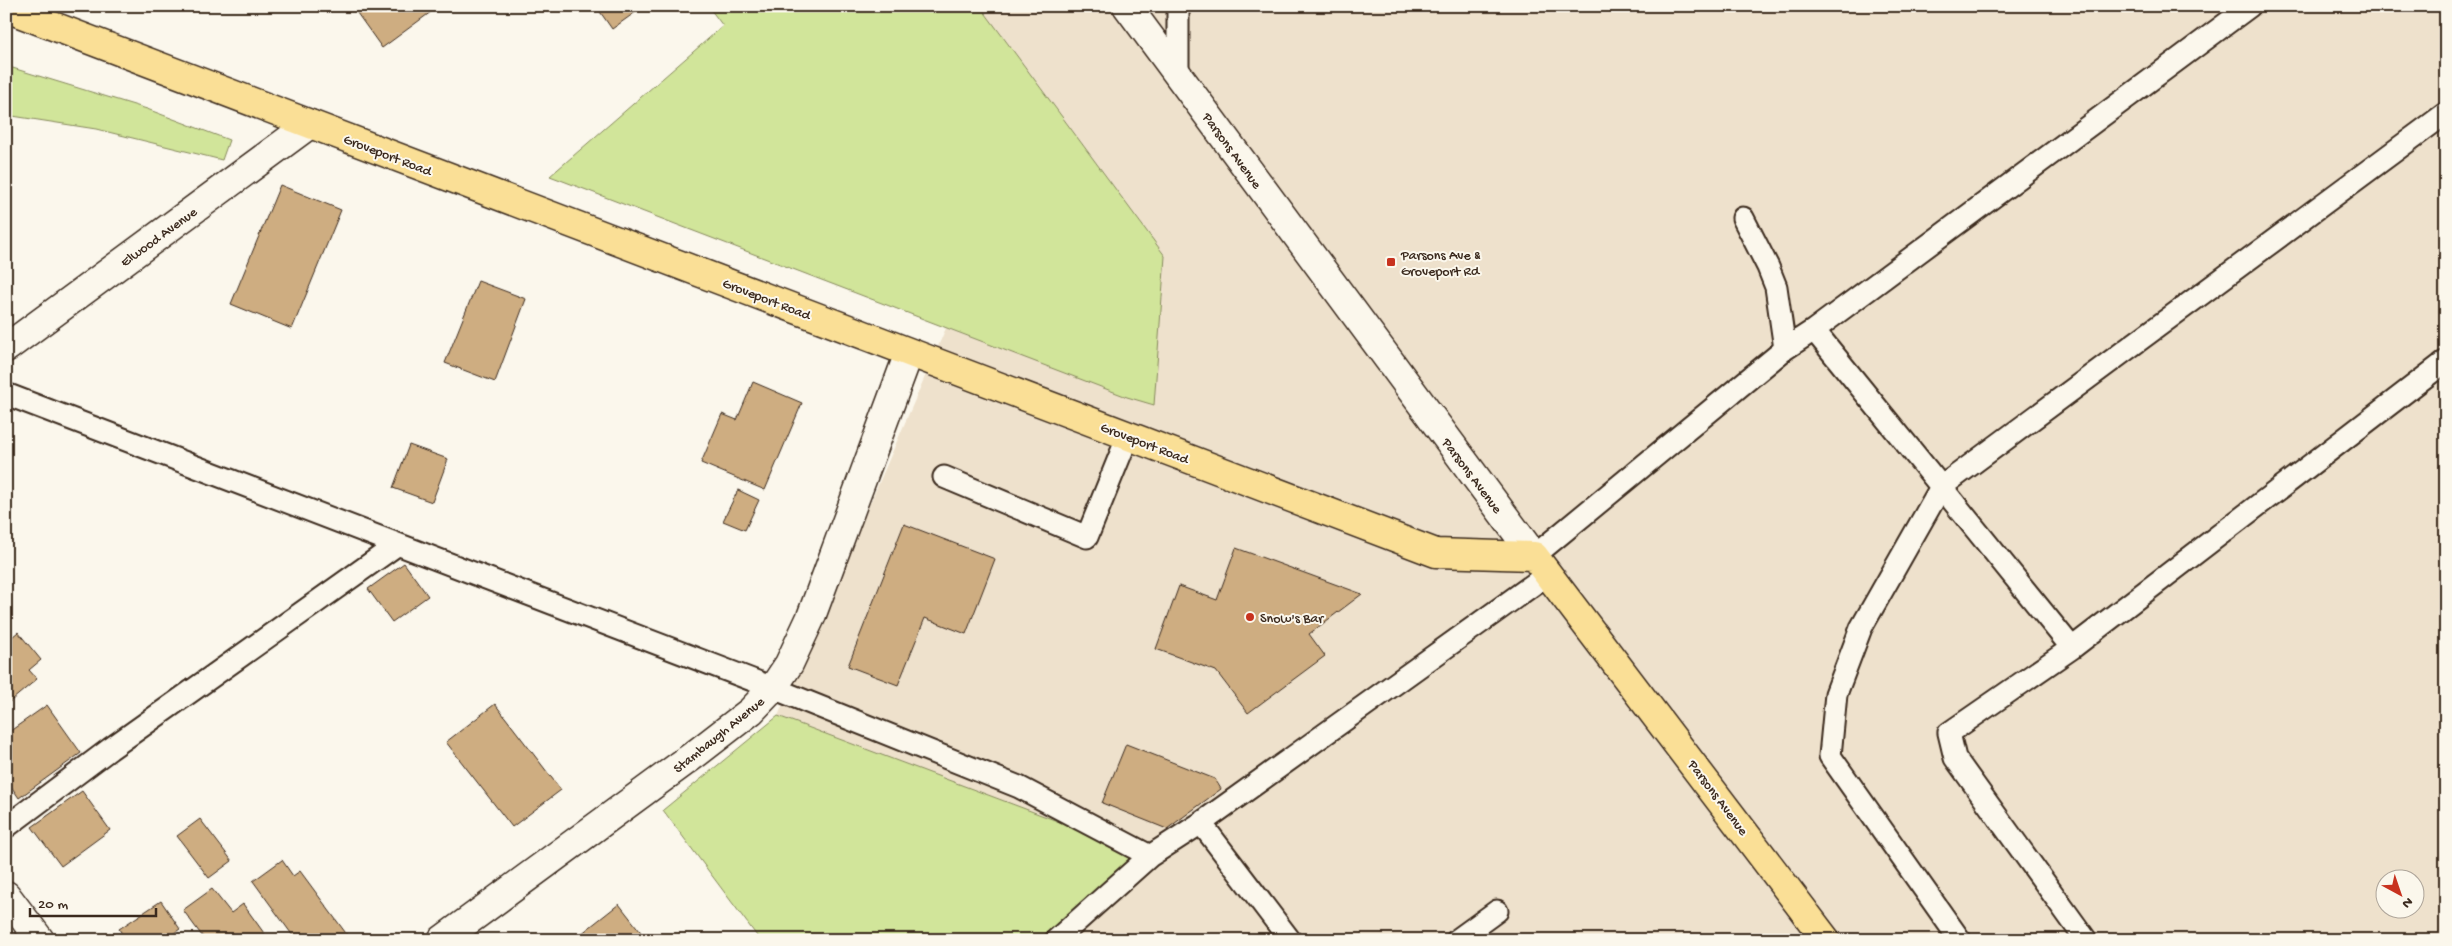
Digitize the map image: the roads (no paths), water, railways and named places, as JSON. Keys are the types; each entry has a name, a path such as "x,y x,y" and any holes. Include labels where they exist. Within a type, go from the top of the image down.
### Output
{"main road":[{"name":"Groveport Road","path":"6,8 1436,553 1541,565"},
{"name":"Parsons Avenue","path":"1541,565 1826,940"}],"street":[{"name":"Parsons Avenue","path":"1127,6 1541,565"},
{"name":"Elwood Avenue","path":"6,348 310,124"},
{"name":"Stambaugh Avenue","path":"442,940 706,746 751,711 773,688 788,664 811,617 909,353"},
{"path":"6,895 40,940"}],"lane":[{"path":"1178,6 1178,75"},
{"path":"1056,940 1150,856 1201,823 1541,565 1785,349 1814,330 2250,6"},
{"path":"1960,940 1830,756 1836,694 1861,628 1941,487 2446,113"},
{"path":"1743,218 1776,287 1785,349"},
{"path":"1814,330 2072,648"},
{"path":"2086,940 1955,758 1949,733 2072,648 2446,361"},
{"path":"6,394 773,688 1019,787 1150,856"},
{"path":"944,477 1087,537 1128,436"},
{"path":"6,828 110,749 398,544"},
{"path":"1201,823 1290,940"},
{"path":"1457,940 1497,910"}],"place":[{"name":"Parsons Ave & Groveport Rd","path":"1391,262"},
{"name":"Snow's Bar","path":"1250,617"}]}
